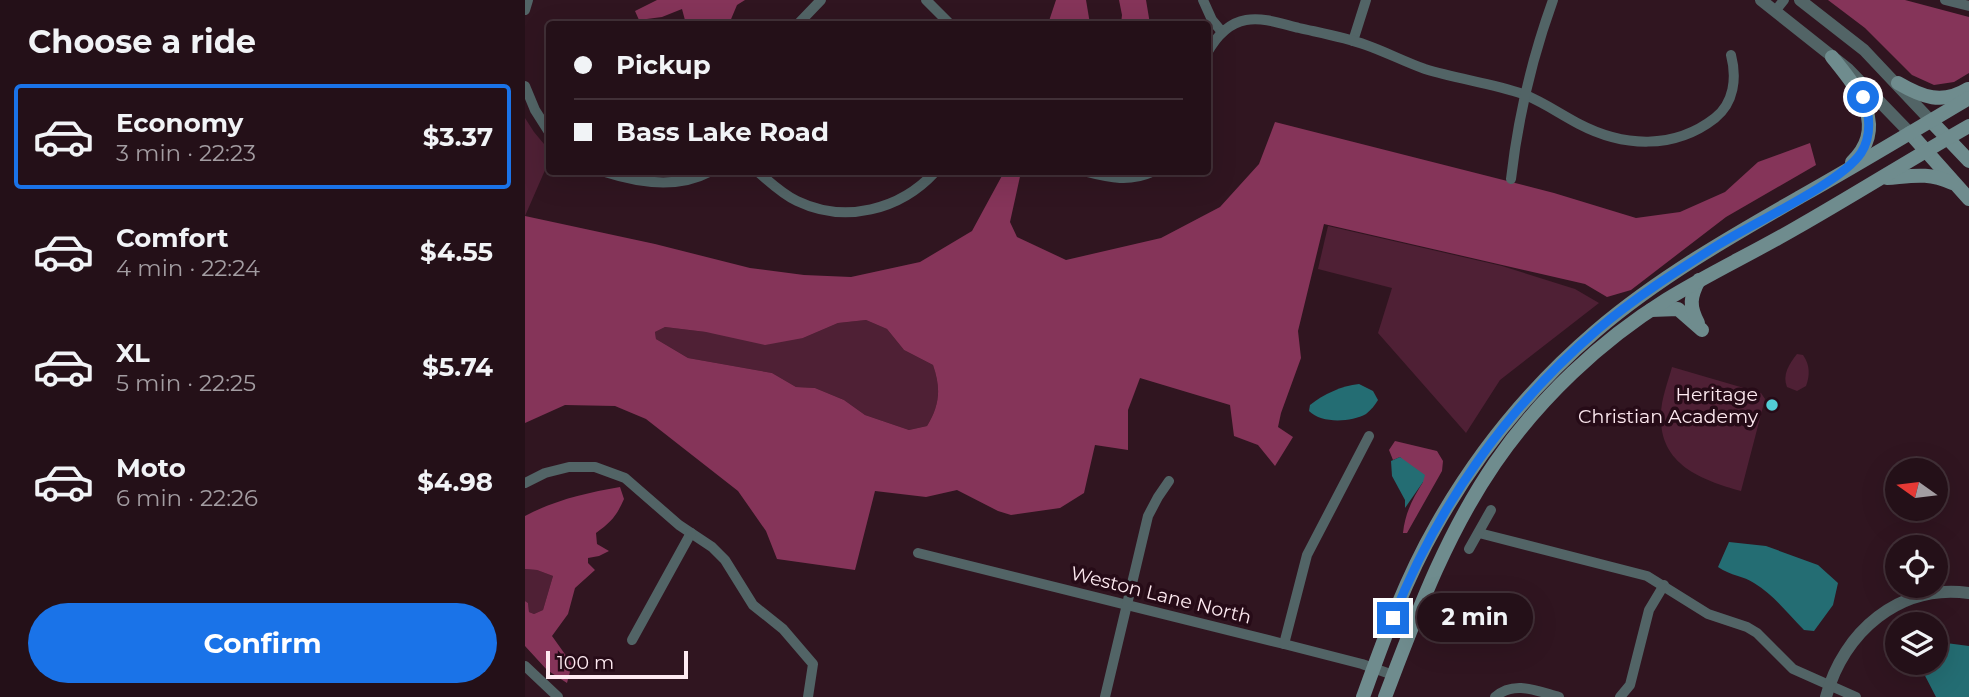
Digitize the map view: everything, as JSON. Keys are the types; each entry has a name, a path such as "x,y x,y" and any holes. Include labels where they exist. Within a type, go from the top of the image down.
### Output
{"main road":[{"path":"1832,57 1863,97 1869,121 1866,141 1860,154 1835,177"},
{"path":"1898,83 1921,96 1937,99 1969,89"},
{"path":"1363,697 1403,593 1437,524 1488,447 1549,376 1598,329 1663,281 1724,241 1969,98"},
{"path":"1931,121 1969,161"},
{"path":"1385,697 1440,557 1469,503 1496,461 1556,389 1602,346 1649,310 1969,126"},
{"path":"1910,133 1969,199"},
{"path":"1882,178 1923,174 1956,184"},
{"path":"1649,310 1678,309 1702,330 1692,310 1691,301 1699,280"}],"street":[{"path":"525,10 528,0"},
{"path":"801,21 821,0"},
{"path":"926,0 947,21"},
{"path":"1203,0 1212,20 1222,32"},
{"path":"1353,41 1366,0"},
{"path":"1511,179 1525,95 1553,0"},
{"path":"1761,0 1780,5 1910,133"},
{"path":"1800,0 1853,41 1898,83 1931,121"},
{"path":"1945,0 1969,6"},
{"path":"1211,45 1233,24 1258,19 1353,41 1423,69 1525,95 1597,132 1635,141 1664,142 1693,132 1719,115 1732,92 1734,67 1731,55"},
{"path":"525,86 538,117 546,128"},
{"path":"616,175 668,183 702,175"},
{"path":"762,175 798,201 822,209 847,212 879,208 894,202 915,191 932,175"},
{"path":"1102,175 1121,179 1144,175"},
{"path":"1284,644 1307,555 1370,436"},
{"path":"525,483 545,473 569,467 595,467 615,473 636,485 725,560 753,605 783,629 813,664 808,697"},
{"path":"1105,697 1149,516 1169,481"},
{"path":"1469,549 1491,510"},
{"path":"632,640 691,533"},
{"path":"1479,533 1647,576 1708,614 1748,627 1793,669 1827,691 1856,697"},
{"name":"Weston Lane North","path":"918,553 1374,667 1394,675"},
{"path":"1620,697 1630,685 1649,610 1664,585"},
{"path":"1827,691 1849,646 1878,615 1915,597 1936,593 1969,593"},
{"path":"525,666 558,697"},
{"path":"1495,697 1503,690 1513,687 1559,697"}],"shaded area":[{"path":"657,0 745,0 737,5 730,21 685,21 682,9 662,17 639,20 635,11"},
{"path":"1056,0 1086,0 1090,21 1049,21"},
{"path":"1119,0 1146,0 1150,21 1121,21"},
{"path":"1828,0 1905,0 1969,17 1969,73 1954,82 1934,85 1912,75 1865,28"},
{"path":"525,118 546,146 546,168 525,216"},
{"path":"1275,122 1554,193 1636,218 1680,212 1725,192 1758,162 1810,143 1816,165 1726,217 1631,290 1607,297 1585,284 1324,224 1298,331 1301,358 1278,427 1293,437 1275,466 1258,445 1234,436 1230,405 1140,378 1128,410 1128,450 1095,445 1084,493 1060,508 1011,515 957,490 926,497 875,491 855,570 777,559 766,531 738,491 646,419 615,406 565,405 525,423 525,216 750,268 804,275 851,277 920,262 972,231 1002,175 1020,175 1010,222 1017,237 1066,260 1161,238 1220,207 1259,164","holes":["866,320 887,329 904,350 933,365 938,396 935,411 927,426 909,430 865,415 844,400 815,388 796,387 772,373 688,358 656,339 655,332 665,327 706,332 765,345 803,338 838,323"]},
{"path":"1328,226 1502,266 1575,289 1599,303 1500,380 1466,433 1378,333 1392,288 1318,269"},
{"path":"866,320 887,329 904,350 933,365 938,396 935,411 927,426 909,430 865,415 844,400 815,388 796,387 772,373 688,358 656,339 655,332 665,327 803,338 838,323"},
{"path":"1797,354 1803,355 1809,374 1806,386 1797,391 1787,387 1785,378"},
{"path":"1672,367 1761,393 1765,399 1741,491 1712,482 1686,468 1667,446 1662,432 1661,409"},
{"path":"1395,441 1437,451 1443,461 1442,471 1407,533 1403,533 1408,512 1423,482 1400,457 1393,460 1389,450"},
{"path":"620,487 624,499 621,505 613,519 596,533 597,544 609,551 588,558 588,563 595,570 575,588 568,614 552,636 572,664 567,683 547,670 525,646 525,601 528,603 529,612 534,614 543,610 553,576 525,569 525,516 571,498"},
{"path":"525,569 553,576 543,610 534,614 529,612 528,603 525,601"}],"water":[{"path":"1359,384 1373,391 1378,400 1366,414 1353,419 1329,420 1309,411 1310,405 1327,394"},
{"path":"1400,457 1425,475 1405,508 1405,500 1392,476 1391,461"},
{"path":"1729,542 1766,546 1818,565 1838,583 1833,605 1814,631 1804,630 1761,588 1718,567"},
{"path":"1948,643 1969,646 1969,697 1936,697 1925,675 1948,675"}],"place":[{"name":"Heritage Christian Academy","path":"1772,405"}],"route":[{"path":"1393,618 1437,524 1482,455 1520,407 1571,353 1645,293 1724,241 1835,177 1860,154 1866,141 1869,121 1863,97"}]}
